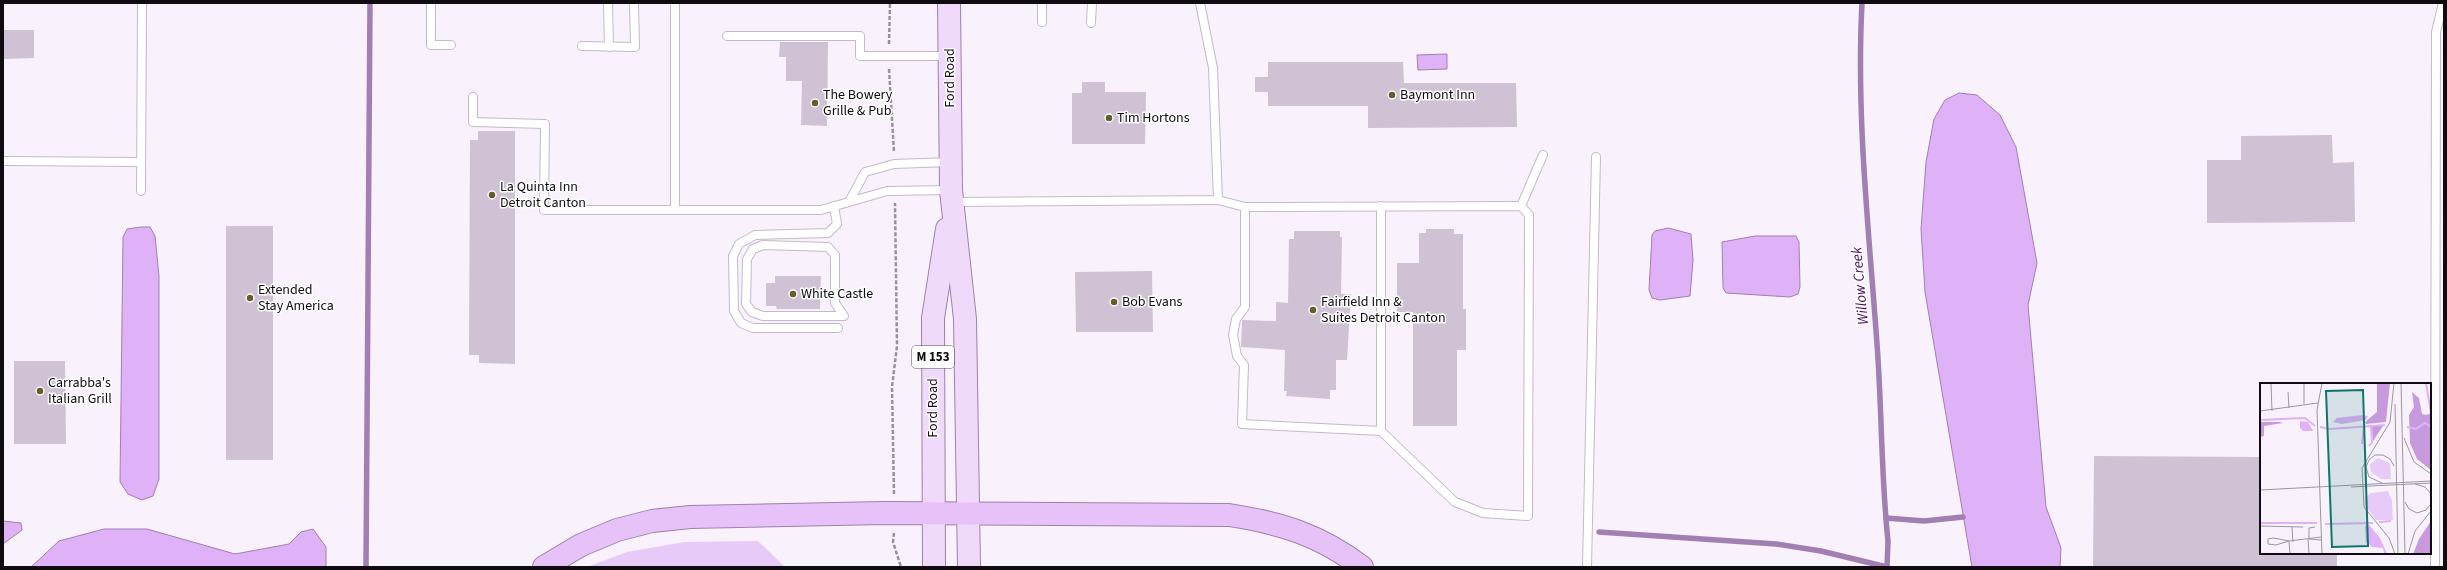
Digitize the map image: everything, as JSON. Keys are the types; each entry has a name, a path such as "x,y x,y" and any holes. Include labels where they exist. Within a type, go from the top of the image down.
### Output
{"highway":[{"path":"544,567 581,545 617,530 652,521 690,517 894,513 969,515 1229,515 1268,521 1307,534 1332,546 1362,567"}],"main road":[{"name":"Ford Road","path":"949,3 951,196 965,319 969,567"},
{"name":"Ford Road","path":"934,567 933,318 951,196"}],"lane":[{"path":"141,191 142,3"},
{"path":"431,3 431,45 450,44"},
{"path":"608,3 609,46"},
{"path":"582,46 635,47 634,3"},
{"path":"675,3 675,210"},
{"path":"1042,3 1042,22"},
{"path":"1092,3 1092,23"},
{"path":"1200,3 1213,68 1218,200"},
{"path":"2435,567 2436,32 2443,3"},
{"path":"727,36 860,36 860,56 949,56"},
{"path":"473,97 473,122 545,124 544,210 821,210 895,190 951,196 1218,200 1245,206 1521,206 1529,215 1528,516 1483,513 1455,502 1381,431 1242,424 1244,366 1238,356 1233,336 1236,319 1245,307 1245,206"},
{"path":"1521,206 1543,155"},
{"path":"1587,567 1596,157"},
{"path":"3,161 141,162"},
{"path":"849,202 865,172 894,164 950,162"},
{"path":"834,206 837,224 828,233 755,234 739,244 732,256 734,311 741,323 753,328 838,328"},
{"path":"1381,206 1381,431"},
{"path":"763,245 828,247 835,255 835,303 844,316 763,316 752,312 746,304 747,259 753,249 763,245"}],"path":[{"path":"890,3 889,55 894,164"},
{"path":"895,190 897,346 892,387 893,542 901,567"}],"shaded area":[{"path":"1447,54 1447,69 1418,70 1417,55"},
{"path":"1959,93 1977,95 2000,115 2016,147 2037,263 2028,305 2046,507 2061,548 2060,567 1972,567 1925,292 1921,229 1926,162 1934,119 1945,100"},
{"path":"150,227 155,236 159,276 159,479 153,496 142,500 128,494 120,482 123,237 127,229"},
{"path":"1668,228 1691,234 1693,260 1690,296 1660,300 1652,298 1649,290 1652,235 1655,231"},
{"path":"1755,236 1796,236 1799,242 1800,287 1798,294 1790,297 1726,293 1723,288 1722,242"},
{"path":"3,521 21,523 22,530 3,544"},
{"path":"104,529 147,529 235,554 289,544 301,532 313,529 326,547 326,567 31,567 59,541"},
{"path":"758,541 785,567 587,567 627,552 684,542"}],"building":[{"path":"3,30 34,30 34,58 3,59"},
{"name":"The Bowery Grille & Pub","path":"780,42 828,42 827,126 801,125 802,81 786,81 786,57 779,57"},
{"name":"Baymont Inn","path":"1268,62 1403,62 1404,83 1516,83 1517,127 1368,128 1368,106 1268,106 1268,92 1255,92 1255,77 1268,77"},
{"name":"Tim Hortons","path":"1082,82 1105,82 1105,92 1146,92 1145,144 1072,144 1072,93 1082,93"},
{"name":"La Quinta Inn Detroit Canton","path":"478,131 515,131 515,364 479,363 479,355 469,355 470,140 478,140"},
{"path":"2332,135 2333,163 2354,162 2355,222 2207,223 2207,160 2241,160 2241,136"},
{"name":"Extended Stay America","path":"226,226 273,226 273,460 226,460"},
{"path":"1426,229 1454,229 1454,234 1463,234 1463,309 1466,309 1466,350 1457,350 1457,426 1413,426 1413,312 1397,312 1397,263 1419,263 1419,233 1426,233"},
{"name":"Fairfield Inn & Suites Detroit Canton","path":"1294,231 1340,231 1340,237 1342,237 1341,294 1351,294 1347,360 1336,360 1336,390 1330,390 1330,399 1286,396 1287,391 1284,391 1285,350 1241,347 1242,320 1276,321 1276,302 1288,303 1289,239 1294,239"},
{"name":"Bob Evans","path":"1152,271 1153,332 1076,332 1075,272"},
{"name":"White Castle","path":"775,276 821,276 820,309 777,309 776,306 766,306 766,283 775,283"},
{"name":"Carrabba's Italian Grill","path":"14,361 65,361 66,444 14,444"},
{"path":"2094,456 2260,457 2260,554 2337,554 2337,567 2093,567"}],"waterway":[{"path":"366,567 370,3"},
{"name":"Willow Creek","path":"1862,3 1862,131 1879,369 1884,492 1888,541 1887,567"},
{"path":"1886,518 1924,521 1963,517"},
{"path":"1599,532 1776,544 1821,551 1887,567"}],"place":[{"name":"Baymont Inn","path":"1392,95"},
{"name":"The Bowery Grille & Pub","path":"815,103"},
{"name":"Tim Hortons","path":"1109,118"},
{"name":"La Quinta Inn Detroit Canton","path":"492,195"},
{"name":"White Castle","path":"793,294"},
{"name":"Extended Stay America","path":"250,298"},
{"name":"Bob Evans","path":"1114,302"},
{"name":"Fairfield Inn & Suites Detroit Canton","path":"1313,310"},
{"name":"Carrabba's Italian Grill","path":"40,391"}]}
